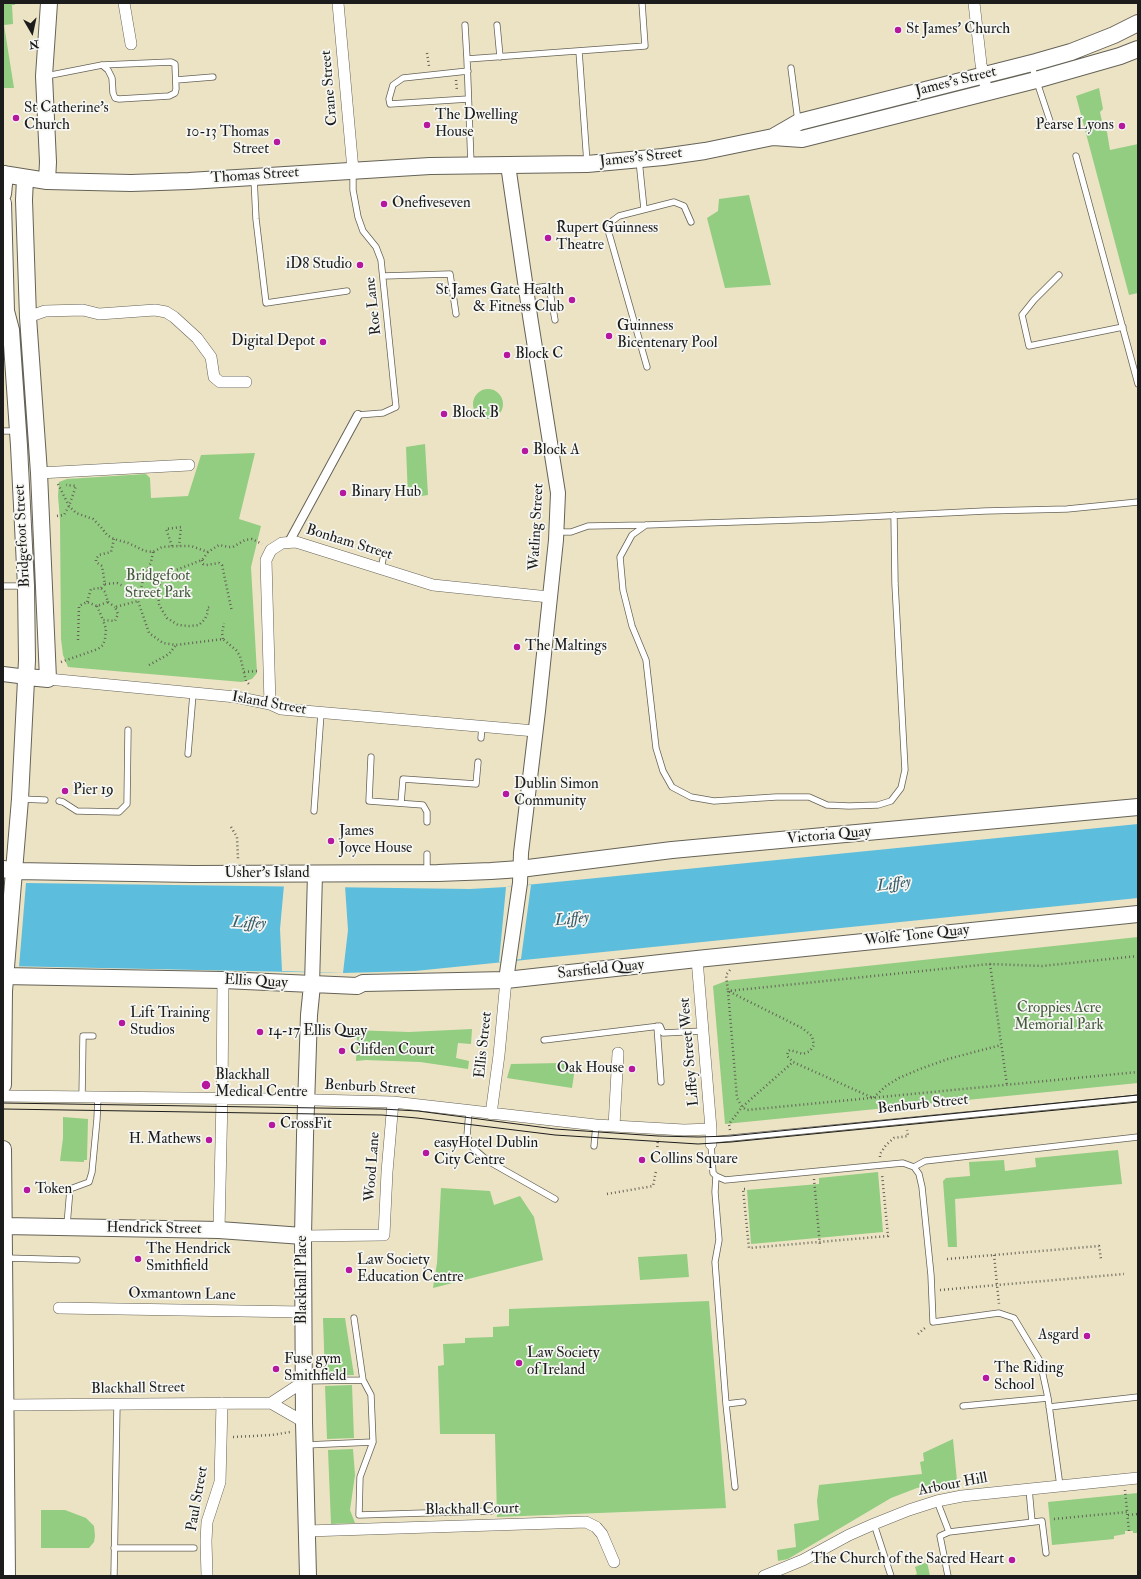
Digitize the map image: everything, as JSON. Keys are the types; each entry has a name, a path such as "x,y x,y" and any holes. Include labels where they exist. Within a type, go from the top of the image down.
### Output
{"main road":[{"path":"47,181 48,162 44,76 49,3"},
{"name":"James's Street","path":"772,137 799,122 1031,64 1071,52 1095,43 1138,23"},
{"name":"James's Street","path":"508,165 587,164 639,160 705,151 772,137 802,139 1036,80 1120,56 1138,49"},
{"name":"Thomas Street","path":"4,174 47,181 131,183 471,164 508,165"},
{"path":"3,194 4,174"},
{"name":"Bridgefoot Street","path":"25,178 24,200 28,317 39,473 48,679"},
{"name":"Bridgefoot Street","path":"3,203 10,431 26,586 27,677 20,799 10,873 5,974 3,1085"},
{"name":"Island Street","path":"27,677 48,679"},
{"name":"Victoria Quay","path":"520,876 672,850 1138,806"},
{"name":"Usher's Island","path":"10,873 238,874 315,880 427,873 520,876"},
{"name":"Wolfe Tone Quay","path":"697,959 1138,914"},
{"name":"Sarsfield Quay","path":"507,972 697,959"},
{"name":"Ellis Quay","path":"5,974 223,980 312,979 357,986 363,983 507,972"},
{"name":"Blackhall Place","path":"308,1576 303,1382 303,1236 306,1100 312,979"},
{"path":"3,1149 5,1258 4,1438 7,1576"},
{"name":"Hendrick Street","path":"4,1227 219,1230 303,1236"}],"street":[{"path":"124,3 131,44"},
{"name":"Crane Street","path":"338,3 352,170"},
{"path":"974,3 983,75 987,93"},
{"name":"Watling Street","path":"507,972 520,876 556,532 557,486 508,165"},
{"path":"7,330 28,317 45,311 83,310 99,314 155,310 166,312 197,338 211,357 214,377 220,382 246,382"},
{"path":"289,542 358,415"},
{"path":"39,473 189,465"},
{"name":"Bonham Street","path":"271,550 282,543 296,542 382,564 433,585 549,597"},
{"path":"270,704 266,560 271,550"},
{"path":"3,674 27,677"},
{"name":"Island Street","path":"48,679 236,697 270,704 281,709 535,731"},
{"path":"312,979 315,880"},
{"name":"Liffey Street West","path":"697,959 711,1142"},
{"name":"Ellis Street","path":"491,1114 499,1055 507,972"},
{"path":"219,1230 223,980"},
{"path":"614,1126 618,1054"},
{"name":"Benburb Street","path":"3,1096 222,1098 393,1102 596,1125 684,1130 711,1129"},
{"name":"Wood Lane","path":"303,1236 384,1235 387,1172 393,1102"},
{"name":"Oxmantown Lane","path":"59,1308 303,1312"},
{"path":"303,1382 271,1403 304,1422"},
{"name":"Blackhall Street","path":"5,1405 271,1403"},
{"name":"Paul Street","path":"207,1576 207,1522 220,1482 222,1404"},
{"name":"Arbour Hill","path":"764,1576 803,1560 874,1524 937,1501 962,1496 1138,1478"},
{"name":"Blackhall Court","path":"307,1530 586,1522 596,1527 602,1534 614,1562"}],"lane":[{"path":"468,59 645,46 642,3"},
{"path":"465,25 468,59 471,164"},
{"path":"497,25 500,57"},
{"path":"579,51 587,164"},
{"path":"44,76 102,65 171,62 175,64 175,93 169,96 115,98 113,93 112,78 108,70 102,65"},
{"path":"1031,64 1052,127"},
{"path":"791,68 799,122"},
{"path":"468,71 403,78 392,84 389,99 390,104 468,99"},
{"path":"176,80 213,77"},
{"path":"1076,156 1138,384"},
{"path":"639,160 644,209"},
{"name":"Roe Lane","path":"352,170 353,190 358,217 363,231 376,247 381,260 396,407 383,413 358,415"},
{"path":"254,176 256,219 266,303 347,290"},
{"path":"647,367 608,230 611,222 619,216 674,202 684,206 691,222"},
{"path":"383,276 450,274 456,314"},
{"path":"1059,275 1034,300 1022,315 1029,346 1123,327"},
{"path":"526,289 549,286 555,320"},
{"path":"556,532 571,532 588,526 1067,509 1138,502"},
{"path":"646,525 632,535 620,557 622,590 632,626 646,660 656,748 663,771 672,787 691,797 714,801 776,797 809,797 827,805 878,805 892,801 901,788 905,770 895,584 894,515"},
{"path":"3,586 26,586"},
{"path":"188,754 193,694"},
{"path":"314,811 321,713"},
{"path":"481,738 482,726"},
{"path":"59,801 77,810 119,812 127,804 128,730"},
{"path":"371,758 369,801 423,805 427,812 427,822"},
{"path":"402,803 403,779 476,784 478,762"},
{"path":"20,799 45,800"},
{"path":"427,854 427,873"},
{"path":"657,1026 661,1082"},
{"path":"544,1040 657,1026 660,1026 663,1033 703,1031"},
{"path":"82,1097 83,1036 93,1036"},
{"path":"67,1228 70,1189 89,1182 92,1172 98,1119 98,1097"},
{"name":"Benburb Street","path":"711,1142 1138,1098"},
{"path":"469,1111 467,1136 473,1148 488,1161 555,1199"},
{"path":"594,1146 596,1125"},
{"path":"711,1142 713,1173 725,1180 731,1180 903,1163 914,1166 925,1161 1138,1137"},
{"path":"914,1166 919,1174 922,1187 933,1322 999,1313 1014,1318 1026,1335 1040,1361 1048,1398 1060,1486"},
{"path":"716,1176 715,1192 719,1240 715,1262 726,1404 735,1487"},
{"path":"5,1258 77,1260"},
{"path":"354,1318 363,1380 371,1395 373,1442 360,1477 359,1515 491,1511"},
{"path":"303,1382 363,1380"},
{"path":"1049,1407 1138,1397"},
{"path":"963,1406 1048,1398"},
{"path":"726,1404 744,1402"},
{"path":"114,1576 117,1405"},
{"path":"304,1445 373,1442"},
{"path":"1029,1489 1032,1522"},
{"path":"937,1501 949,1532"},
{"path":"948,1576 940,1536 949,1532 1042,1520 1046,1553"},
{"path":"874,1524 891,1576"},
{"path":"114,1548 194,1548"}],"path":[{"path":"39,473 58,484 76,486 64,515 57,516"},
{"path":"58,484 69,506 79,515 93,519 107,535 114,539 128,543 145,551 153,552 162,547 191,546 208,552"},
{"path":"172,546 166,529 181,527 179,546"},
{"path":"105,584 102,566 96,562 96,559 99,554 111,552 114,539"},
{"path":"209,608 207,608 208,612 205,620 199,624 189,626 178,625 167,618 159,604 158,591 162,579 171,572 202,560 208,552 219,545 233,547 245,540 252,539 258,541 271,550"},
{"path":"153,552 151,562 143,580 138,602 151,635 163,643 176,645 223,639"},
{"path":"202,560 203,564 206,565 219,563 222,565 232,612"},
{"path":"148,569 162,579"},
{"path":"78,640 78,608 87,602 91,589 101,588 105,584 117,583 123,586"},
{"path":"101,588 105,592 108,602 115,607 118,614 115,621 103,620"},
{"path":"87,602 97,606 108,602"},
{"path":"115,607 138,602"},
{"path":"48,679 60,662 98,649 103,645 106,629 97,606"},
{"path":"224,623 222,629 223,639 236,650 240,656 246,681 250,685"},
{"path":"150,666 169,654 176,645"},
{"path":"244,672 258,671"},
{"path":"231,826 237,837 238,874"},
{"path":"728,991 990,964 1042,966 1138,956"},
{"path":"990,964 1007,1084"},
{"path":"730,970 726,975 737,1098 742,1107 747,1110 1138,1072"},
{"path":"728,991 802,1028 812,1036 814,1045 810,1051 803,1054 790,1050 788,1051 787,1056 793,1062 873,1098"},
{"path":"873,1098 886,1086 899,1078 920,1069 955,1057 1001,1045"},
{"path":"730,1129 729,1124 742,1107 793,1062"},
{"path":"751,1188 743,1189 749,1248 888,1236 880,1156 886,1145 894,1138 908,1136 907,1129"},
{"path":"873,1156 880,1156"},
{"path":"607,1194 653,1186 656,1171"},
{"path":"817,1171 814,1182 820,1246"},
{"path":"806,1182 814,1182"},
{"path":"947,1259 1099,1246 1101,1259"},
{"path":"994,1255 999,1313"},
{"path":"931,1291 1124,1274"},
{"path":"221,1438 272,1435 294,1431 304,1422"},
{"path":"1124,1479 1129,1531"},
{"path":"1054,1519 1127,1512"},
{"path":"1128,1515 1138,1514"}],"green space":[{"path":"3,3 15,3 15,5 12,5 13,24 4,25 14,88 3,88"},
{"path":"1099,88 1103,109 1100,112 1103,126 1107,132 1110,150 1138,144 1138,293 1129,295 1076,96"},
{"path":"749,195 771,285 725,288 707,218 718,211 719,199"},
{"path":"488,389 498,394 503,404 498,414 488,419 478,414 473,404 478,394"},
{"path":"425,444 428,495 408,498 406,447"},
{"name":"Bridgefoot Street Park","path":"255,453 239,519 261,526 251,567 257,673 252,679 242,682 68,667 63,655 61,639 59,482 67,479 146,474 150,478 151,498 188,496 201,455"},
{"name":"Croppies Acre Memorial Park","path":"1138,937 1138,1083 725,1124 713,986 726,981"},
{"path":"472,1029 471,1044 458,1043 456,1058 469,1061 468,1069 420,1062 356,1061 357,1038 351,1039 352,1030 409,1032"},
{"path":"561,1063 575,1068 572,1088 507,1078 511,1064"},
{"path":"63,1117 88,1119 87,1160 84,1160 84,1162 60,1161 63,1138"},
{"path":"1118,1150 1122,1184 955,1199 957,1247 948,1247 943,1181 946,1178 970,1176 969,1162 1004,1160 1005,1171 1036,1167 1035,1158"},
{"path":"878,1172 883,1232 751,1244 747,1190 819,1184 819,1178"},
{"path":"441,1188 490,1191 494,1205 520,1196 534,1217 543,1260 433,1288 437,1263"},
{"path":"687,1254 689,1277 640,1280 638,1257"},
{"path":"709,1301 726,1508 497,1517 495,1434 440,1434 438,1366 444,1365 443,1344 465,1343 465,1338 493,1337 493,1327 509,1326 509,1309"},
{"path":"323,1318 345,1318 354,1375 325,1376"},
{"path":"352,1385 354,1438 327,1439 325,1386"},
{"path":"953,1439 957,1481 917,1488 891,1498 788,1559 778,1561 777,1550 796,1547 794,1524 819,1520 817,1501 819,1485 922,1474 920,1462 924,1461 923,1453"},
{"path":"353,1449 355,1475 350,1510 355,1523 331,1524 328,1450"},
{"path":"1138,1493 1138,1533 1133,1533 1133,1531 1125,1531 1125,1534 1114,1536 1114,1539 1052,1545 1048,1502"},
{"path":"41,1510 65,1510 86,1518 94,1526 94,1542 89,1548 41,1548"},
{"path":"927,1562 930,1576 913,1576 917,1574 915,1567"}],"water":[{"name":"Liffey","path":"1138,824 1138,898 415,971 343,973 3,966 3,882 470,889 506,887"}],"pier":[{"path":"3,882 26,883 19,967 3,966"},
{"path":"284,885 345,886 348,930 343,973 282,971 280,929"},
{"path":"531,885 521,959 499,962 506,887"}],"tram line":[{"path":"3,1103 382,1109 418,1111 555,1129 658,1136 698,1137 730,1136 1138,1095"},
{"path":"3,1109 382,1115 555,1135 698,1144 1138,1102"}],"place":[{"name":"St James' Church","path":"898,30"},
{"name":"St Catherine's Church","path":"16,118"},
{"name":"The Dwelling House","path":"427,125"},
{"name":"Pearse Lyons","path":"1122,126"},
{"name":"10-13 Thomas Street","path":"277,142"},
{"name":"Onefiveseven","path":"384,204"},
{"name":"Rupert Guinness Theatre","path":"548,238"},
{"name":"iD8 Studio","path":"360,265"},
{"name":"St James Gate Health & Fitness Club","path":"572,300"},
{"name":"Guinness Bicentenary Pool","path":"609,336"},
{"name":"Digital Depot","path":"323,342"},
{"name":"Block C","path":"507,355"},
{"name":"Block B","path":"444,414"},
{"name":"Block A","path":"525,451"},
{"name":"Binary Hub","path":"343,493"},
{"name":"The Maltings","path":"517,647"},
{"name":"Pier 19","path":"65,791"},
{"name":"Dublin Simon Community","path":"506,794"},
{"name":"James Joyce House","path":"331,841"},
{"name":"Lift Training Studios","path":"122,1023"},
{"name":"14-17 Ellis Quay","path":"260,1032"},
{"name":"Clifden Court","path":"342,1051"},
{"name":"Oak House","path":"632,1069"},
{"name":"Blackhall Medical Centre","path":"206,1085"},
{"name":"CrossFit","path":"272,1125"},
{"name":"H. Mathews","path":"209,1140"},
{"name":"easyHotel Dublin City Centre","path":"426,1153"},
{"name":"Collins Square","path":"642,1160"},
{"name":"Token","path":"27,1190"},
{"name":"The Hendrick Smithfield","path":"138,1259"},
{"name":"Law Society Education Centre","path":"349,1270"},
{"name":"Asgard","path":"1087,1336"},
{"name":"Law Society of Ireland","path":"519,1363"},
{"name":"Fuse gym Smithfield","path":"276,1369"},
{"name":"The Riding School","path":"986,1378"},
{"name":"The Church of the Sacred Heart","path":"1012,1560"}]}
